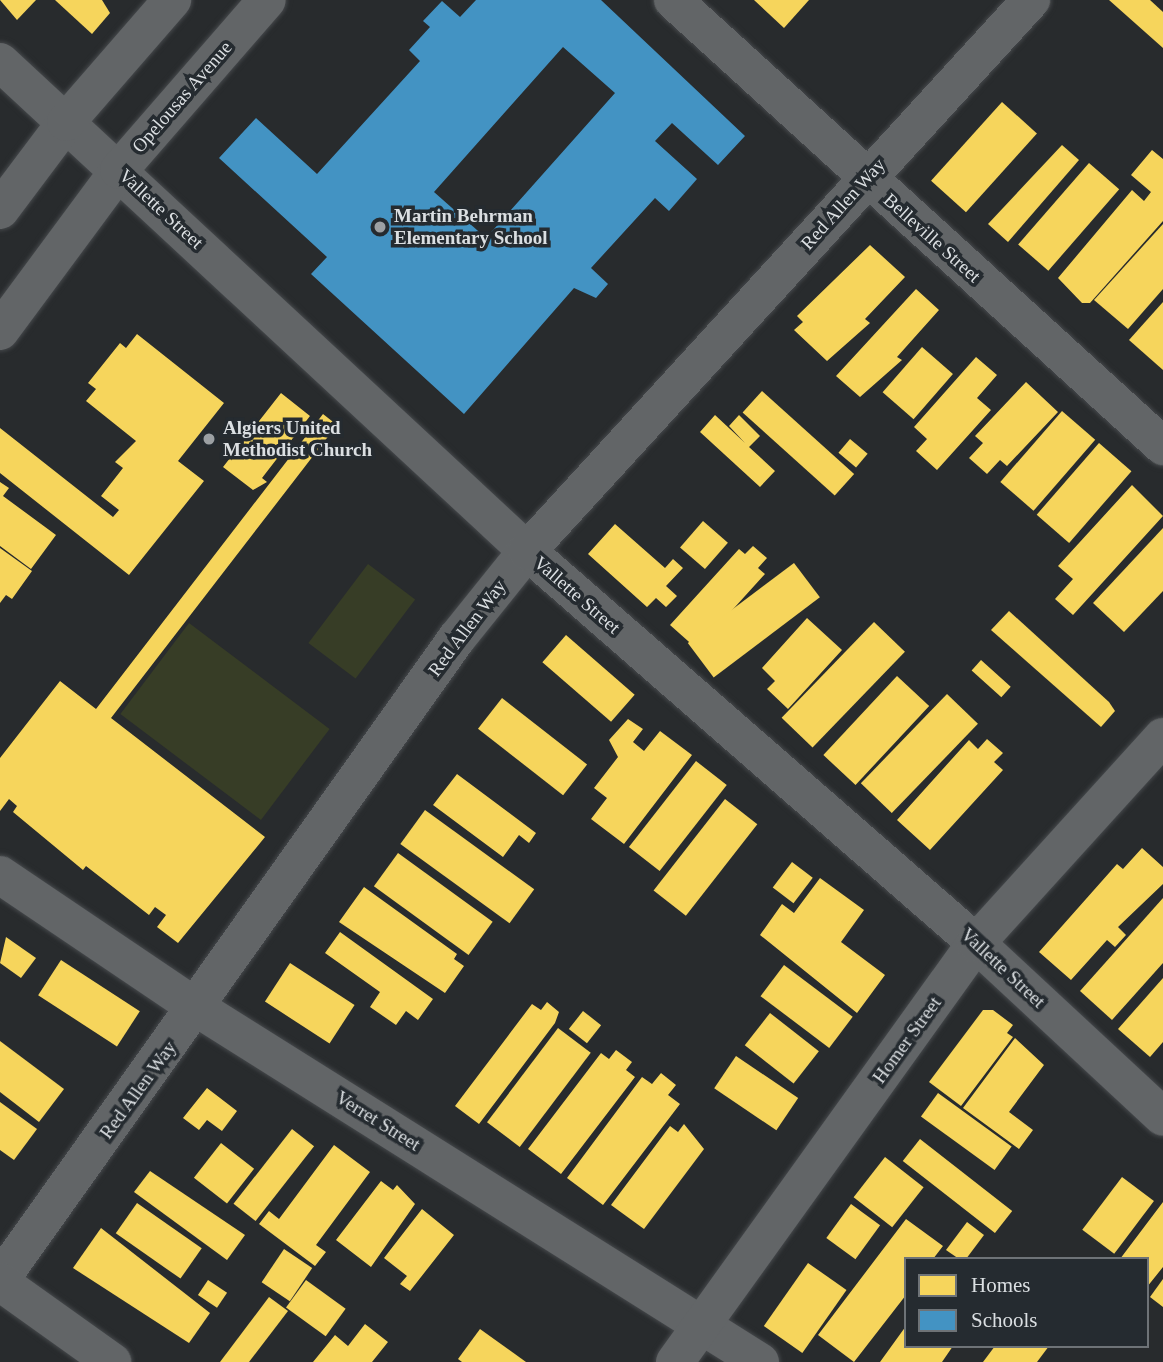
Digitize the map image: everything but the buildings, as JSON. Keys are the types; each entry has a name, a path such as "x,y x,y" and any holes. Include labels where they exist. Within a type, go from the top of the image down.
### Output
{"street":[{"path":"0,210 66,122 172,0"},
{"name":"Opelousas Avenue","path":"0,331 119,170 267,0"},
{"name":"Belleville Street","path":"673,0 866,179 1163,446"},
{"name":"Red Allen Way","path":"0,1281 197,1008 457,638 527,551 1031,0"},
{"name":"Vallette Street","path":"0,62 527,551 976,943 1163,1117"},
{"name":"Homer Street","path":"675,1362 976,943 1163,737"},
{"name":"Verret Street","path":"0,875 197,1008 760,1362"},
{"path":"0,1281 112,1362"}],"green space":[{"path":"368,564 415,600 356,679 308,643"},
{"path":"189,623 330,729 261,820 120,714"}],"place":[{"name":"Martin Behrman Elementary School","path":"380,227"},
{"name":"Algiers United Methodist Church","path":"209,439"}]}
